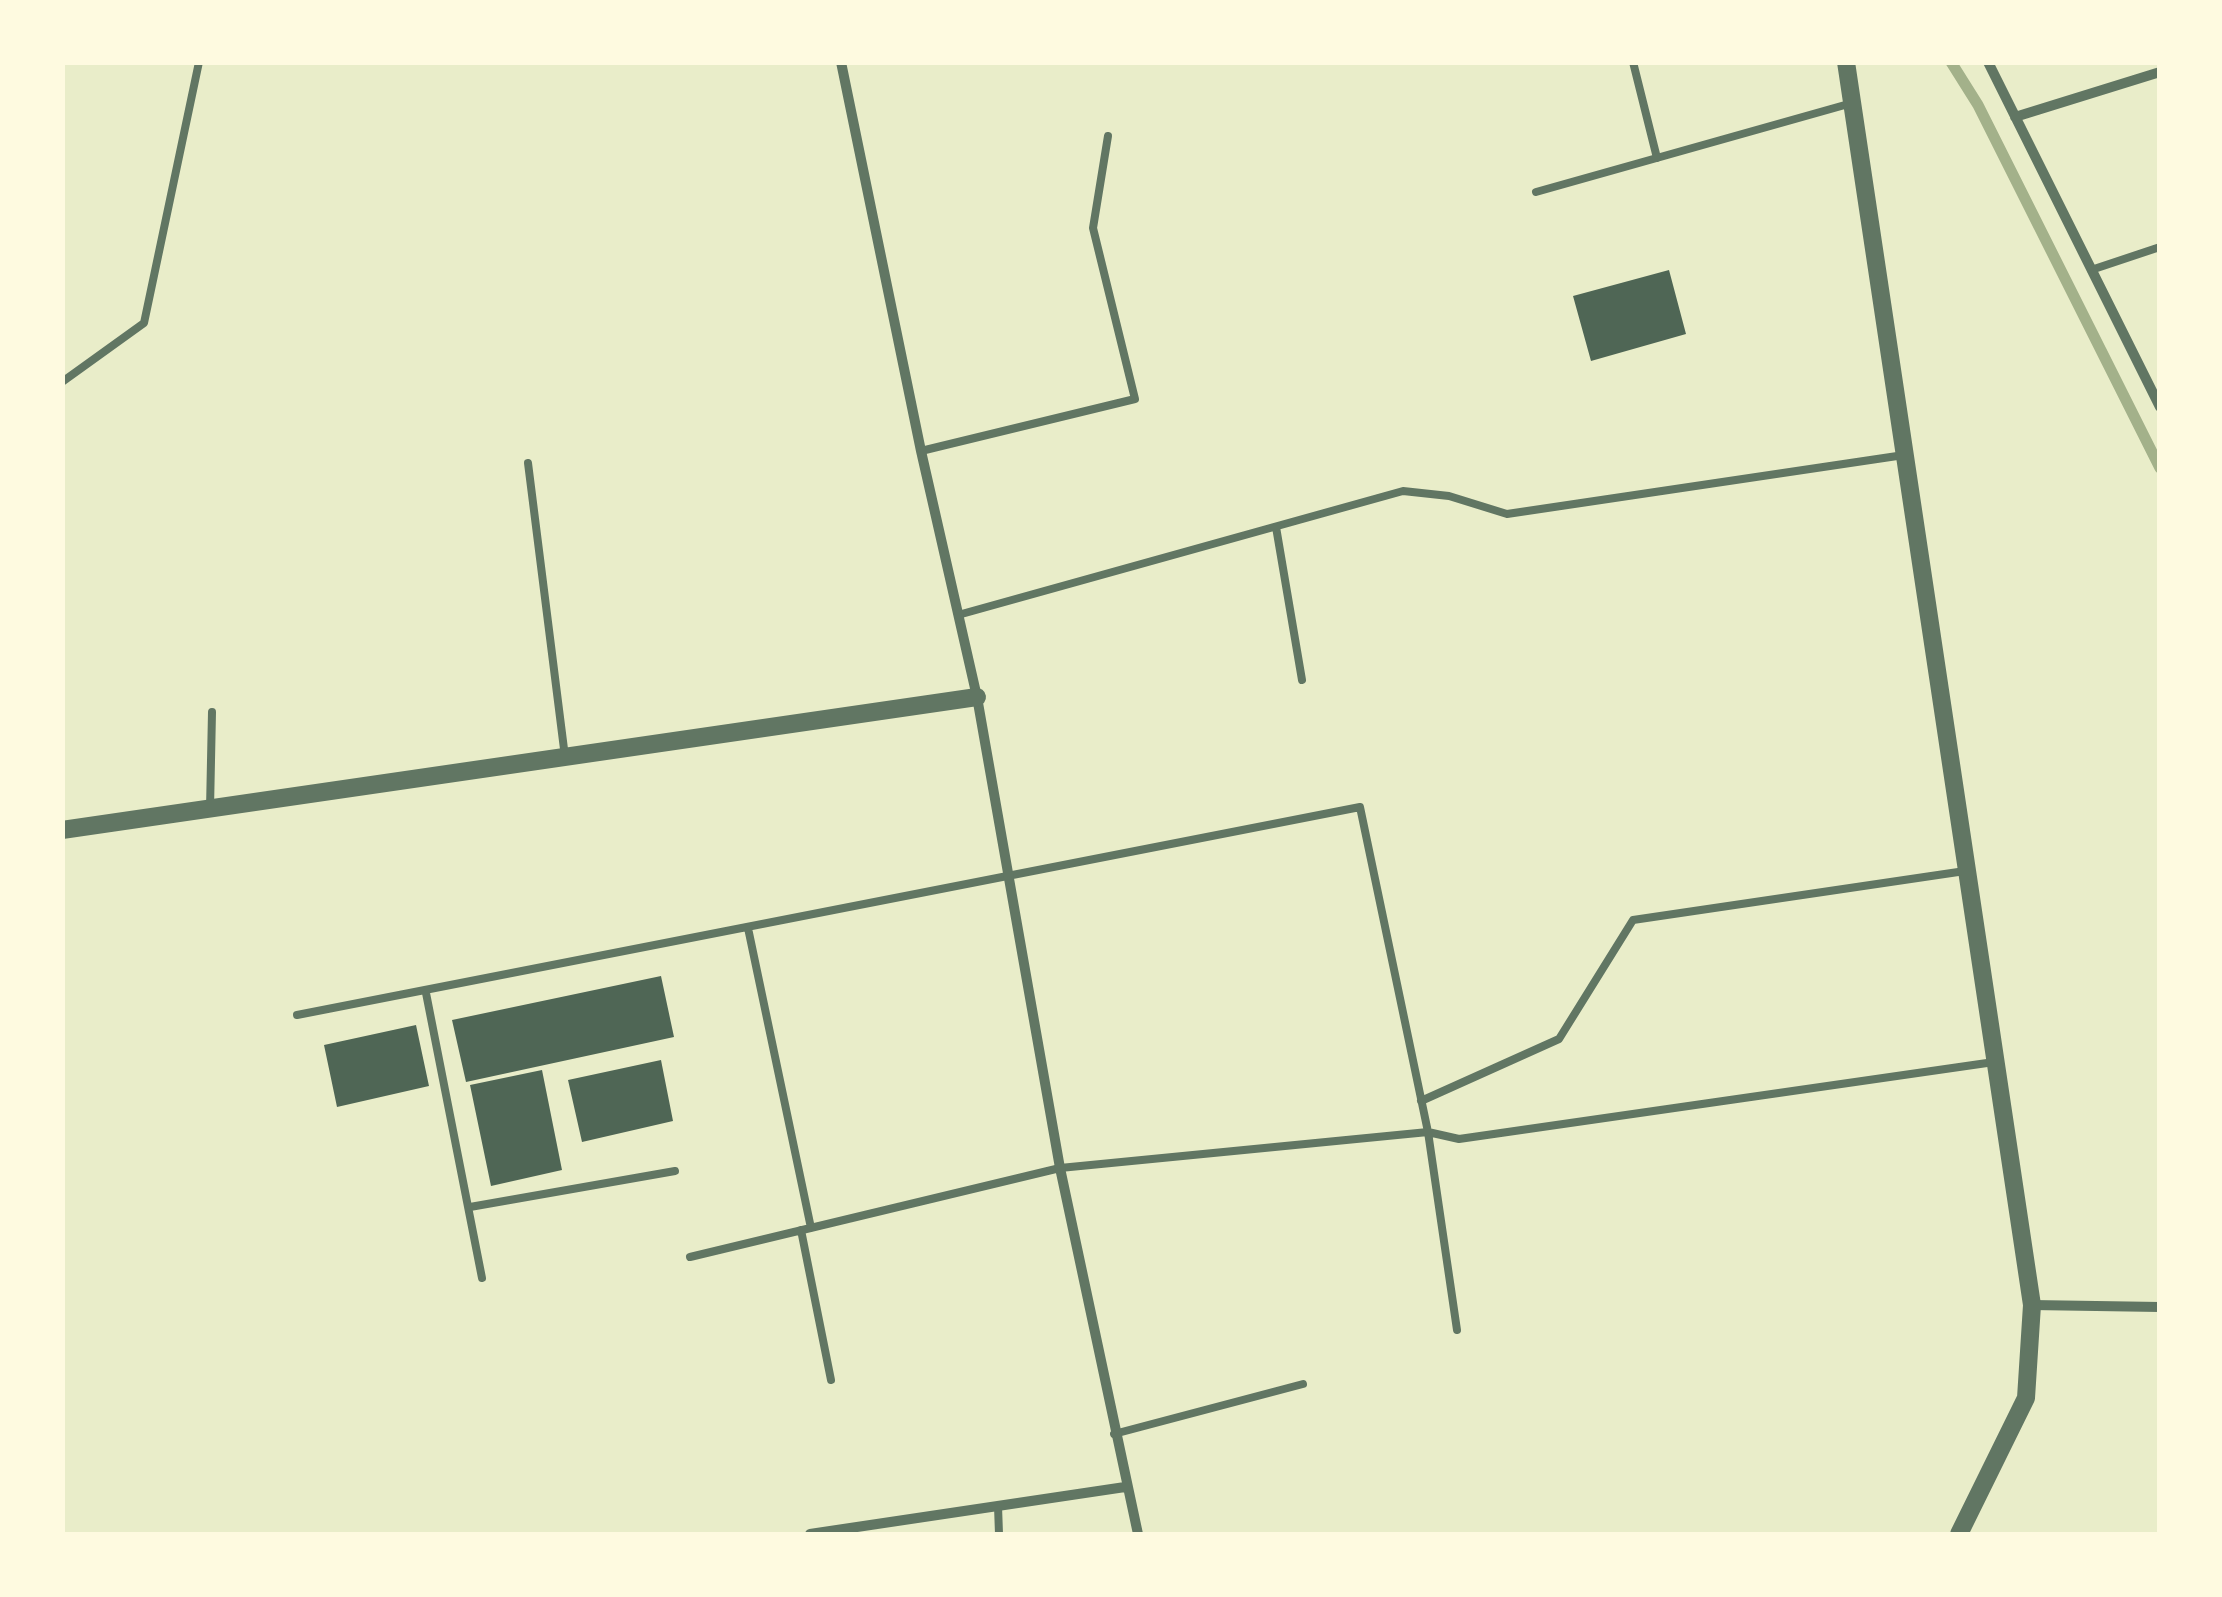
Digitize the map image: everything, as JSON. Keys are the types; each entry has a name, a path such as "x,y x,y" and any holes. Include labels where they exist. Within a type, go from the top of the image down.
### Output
{"street":[{"path":"842,62 921,451 977,697 1060,1168 1138,1534"},
{"path":"1846,62 2032,1305 2026,1398 1960,1534"},
{"path":"1988,62 2160,407"},
{"path":"2016,117 2160,72"},
{"path":"62,830 977,697"},
{"path":"2032,1305 2160,1307"},
{"path":"810,1534 1125,1487"}],"lane":[{"path":"62,382 144,322 199,62"},
{"path":"1633,62 1657,158"},
{"path":"1536,192 1852,103"},
{"path":"921,451 1135,399 1093,228 1108,136"},
{"path":"2091,270 2160,247"},
{"path":"957,616 1403,491 1449,496 1508,514 1904,455"},
{"path":"528,463 564,758"},
{"path":"1276,528 1302,680"},
{"path":"210,809 212,712"},
{"path":"297,1015 426,993 1008,874 1360,807 1428,1132 1456,1330"},
{"path":"1421,1101 1559,1038 1633,920 1965,871"},
{"path":"748,928 812,1228"},
{"path":"426,993 482,1278"},
{"path":"690,1257 1060,1168 1428,1132 1459,1139 1994,1062"},
{"path":"470,1206 674,1171"},
{"path":"801,1230 831,1380"},
{"path":"1114,1434 1303,1384"},
{"path":"998,1506 998,1534"}],"building":[{"path":"1669,270 1686,334 1591,361 1573,296"},
{"path":"661,976 674,1037 466,1082 452,1020"},
{"path":"416,1025 429,1086 337,1107 324,1045"},
{"path":"661,1060 673,1121 582,1142 568,1080"},
{"path":"542,1070 562,1170 491,1186 470,1085"}],"waterway":[{"path":"1951,62 1978,105 2160,468"}]}
